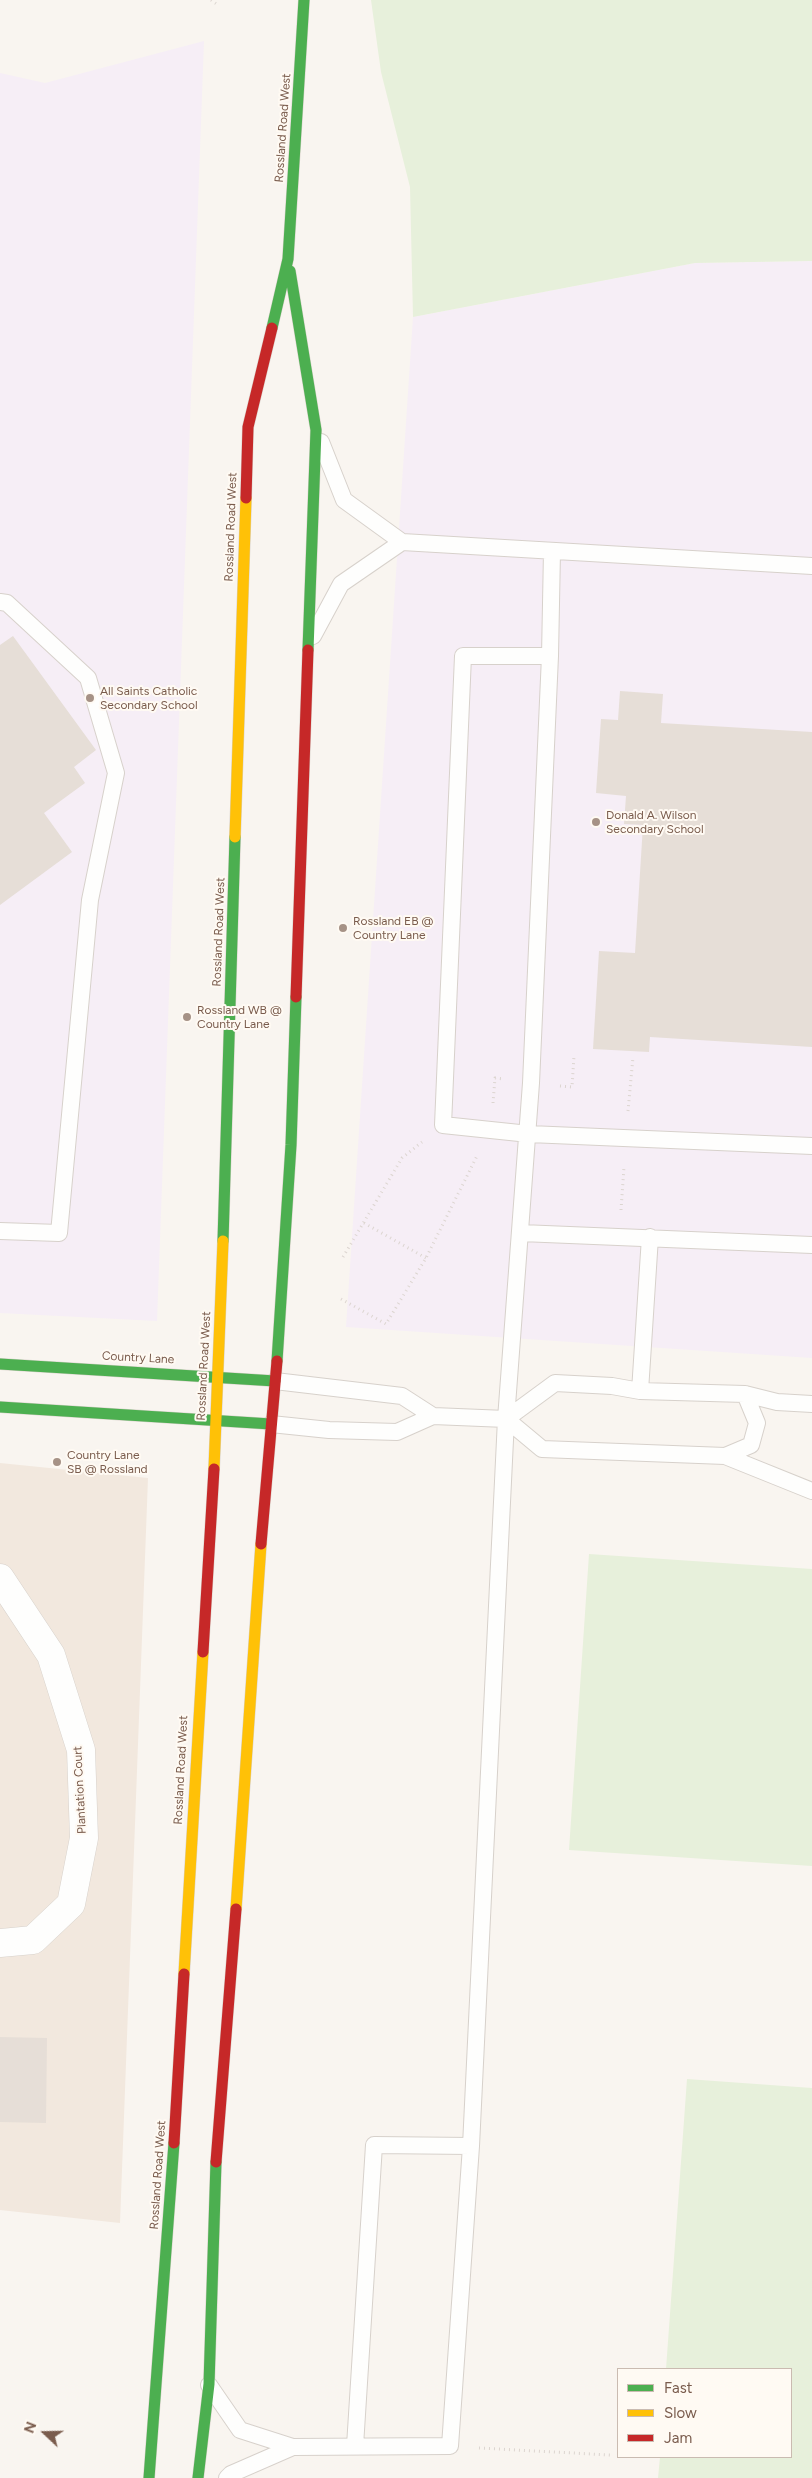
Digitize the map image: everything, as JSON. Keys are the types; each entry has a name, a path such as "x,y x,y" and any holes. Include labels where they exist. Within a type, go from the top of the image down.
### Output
{"main road":[{"name":"Rossland Road West","path":"149,2478 173,2166 219,1376 248,427 288,259 304,0"},
{"name":"Rossland Road West","path":"198,2478 209,2384 216,2161 271,1424 280,1330 291,1145 316,430 288,259"},
{"name":"Country Lane","path":"0,1364 219,1376 275,1381"},
{"path":"0,1407 271,1424"}],"street":[{"name":"Plantation Court","path":"0,1578 51,1654 81,1750 84,1838 71,1904 33,1940 0,1943"}],"lane":[{"path":"316,430 344,500 402,542 812,566"},
{"path":"307,648 341,584 402,542"},
{"path":"209,2384 240,2430 293,2447 450,2446 471,2146 506,1419 532,1083 550,656 552,552"},
{"path":"0,602 8,603 88,678 116,773 90,900 59,1233 0,1231"},
{"path":"550,656 463,656 443,1125 529,1134 812,1146"},
{"path":"521,1233 812,1245"},
{"path":"640,1391 650,1238"},
{"path":"275,1381 402,1396 433,1416"},
{"path":"506,1419 555,1383 612,1386 640,1391 745,1394 777,1402 812,1404"},
{"path":"725,1456 751,1445 757,1423 745,1394"},
{"path":"271,1424 329,1430 397,1432 433,1416 506,1419 542,1449 725,1456 812,1491"},
{"path":"355,2446 374,2145 471,2146"},
{"path":"228,2478 231,2474 293,2447"}],"path":[{"path":"211,0 218,4"},
{"path":"341,1299 386,1324 426,1258 490,1130 495,1078 572,1087 574,1056"},
{"path":"343,1258 402,1158 443,1125"},
{"path":"364,1223 426,1258"},
{"path":"450,2446 610,2454"}],"shaded area":[{"name":"All Saints Catholic Secondary School","path":"204,41 157,1321 0,1313 0,73 45,83"},
{"name":"Donald A. Wilson Secondary School","path":"812,261 812,1358 346,1327 413,317 695,263"},
{"path":"0,1463 148,1478 120,2223 0,2210"}],"green space":[{"path":"371,0 812,0 812,261 695,263 413,317 410,187 381,72"},
{"path":"589,1554 812,1569 812,1866 569,1850"},
{"path":"687,2079 812,2088 812,2478 658,2478 660,2458 792,2458 792,2368 666,2368"}],"building":[{"path":"13,636 96,750 74,767 85,783 44,813 72,852 0,905 0,645"},
{"path":"620,691 663,694 661,723 812,732 812,1047 650,1037 649,1052 593,1049 599,951 635,953 643,825 624,824 626,796 596,793 601,719 618,720"},
{"path":"0,2037 47,2038 46,2123 0,2122"}],"traffic: fast":[{"path":"272,328 288,259 304,0"},
{"path":"290,271 316,430 308,650"},
{"path":"223,1241 235,837"},
{"path":"277,1361 291,1145 296,997"},
{"path":"0,1364 275,1381"},
{"path":"0,1407 271,1424"},
{"path":"149,2478 174,2143"},
{"path":"198,2478 209,2384 216,2162"}],"traffic: slow":[{"path":"235,837 246,498"},
{"path":"214,1469 223,1241"},
{"path":"236,1909 261,1544"},
{"path":"184,1974 203,1652"}],"traffic: jam":[{"path":"246,498 248,427 272,328"},
{"path":"296,997 308,650"},
{"path":"261,1544 277,1361"},
{"path":"203,1652 214,1469"},
{"path":"216,2162 236,1909"},
{"path":"174,2143 184,1974"}],"place":[{"name":"All Saints Catholic Secondary School","path":"90,698"},
{"name":"Donald A. Wilson Secondary School","path":"596,822"},
{"name":"Rossland EB @ Country Lane","path":"343,928"},
{"name":"Rossland WB @ Country Lane","path":"187,1017"},
{"name":"Country Lane SB @ Rossland","path":"57,1462"}]}
